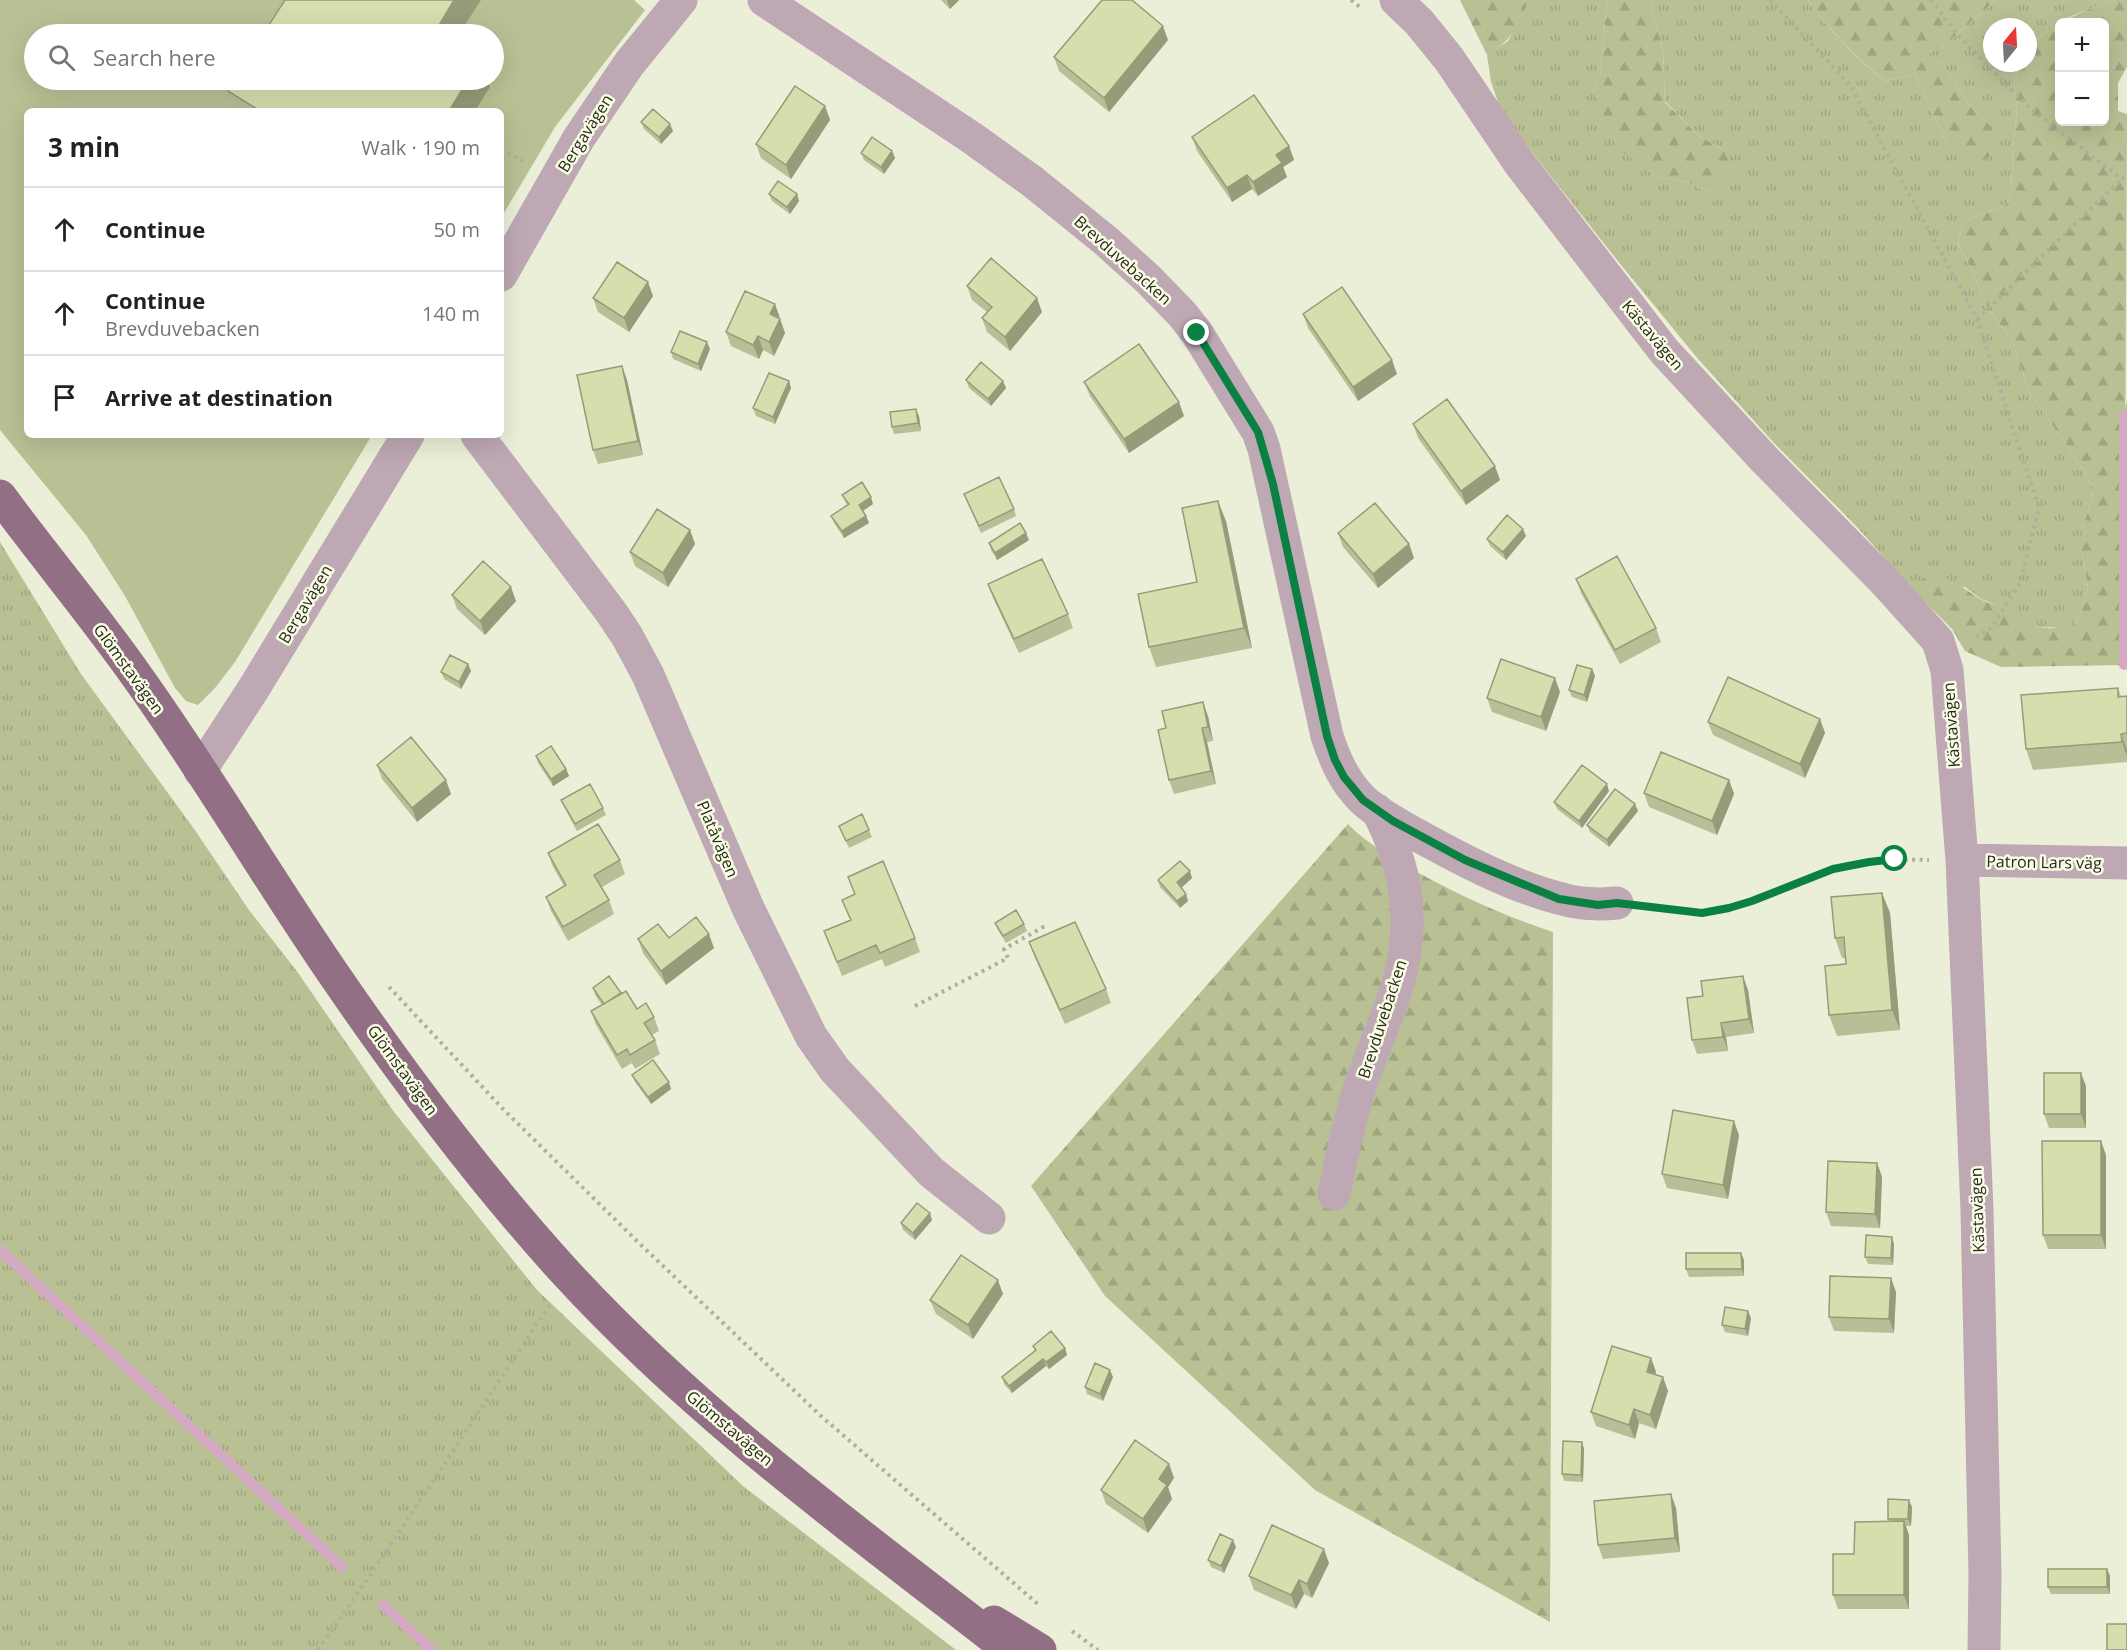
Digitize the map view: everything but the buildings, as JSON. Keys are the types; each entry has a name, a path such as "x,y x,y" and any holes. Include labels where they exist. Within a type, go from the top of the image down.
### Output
{"main road":[{"name":"Glömstavägen","path":"0,496 135,673 338,980 394,1058 481,1173 569,1276 679,1384 767,1460 1009,1650"},
{"name":"Glömstavägen","path":"898,1563 1040,1650"}],"street":[{"name":"Bergavägen","path":"504,269 579,138 629,64 681,0"},
{"name":"Brevduvebacken","path":"764,0 972,138 1033,182 1106,241 1148,279 1197,333 1258,432 1273,484 1327,736 1335,760 1344,777 1363,800 1410,830 1465,860 1547,895 1598,905 1617,903"},
{"name":"Kästavägen","path":"1396,0 1419,22 1449,59 1520,164 1664,351 1765,460 1885,582 1938,641 1944,656 1962,860 1977,1210 1984,1650"},
{"name":"Bergavägen","path":"200,771 254,688 406,438"},
{"name":"Platåvägen","path":"479,438 627,636 648,675 766,947 811,1036 859,1097 931,1172 989,1218"},
{"name":"Brevduvebacken","path":"1334,1194 1360,1087 1398,983 1406,946 1407,907 1402,871 1393,840 1377,810"},
{"name":"Patron Lars väg","path":"1962,860 2127,863"}],"path":[{"path":"1770,0 1850,85 1977,319 2039,507 2020,583 1991,628 1944,656"},
{"path":"1930,0 1957,34 2031,109 2122,179"},
{"path":"1977,319 2127,173"},
{"path":"1617,903 1702,913 1752,901 1833,869 1895,859"},
{"path":"915,1006 1008,958 1004,949 1047,925"},
{"path":"384,982 430,1034 511,1117 813,1409 1048,1612"},
{"path":"318,1650 386,1552 569,1276"},
{"path":"1066,1626 1098,1650"}],"green space":[{"path":"0,0 634,0 645,10 555,127 504,213 504,108 24,108 24,438 370,438 235,662 198,705 186,701 175,688 125,596 86,535 0,430"},
{"path":"1460,0 1524,0 1527,5 1512,34 1502,45 1487,55"},
{"path":"1524,0 1607,0 1600,77 1593,94 1654,176 1689,183 1710,193 1727,152 1698,135 1665,101 1663,50 1651,0 1808,0 1843,43 1885,81 1915,74 1947,144 1990,125 1969,105 1942,63 1923,57 1948,42 1996,0 2116,0 2069,18 2055,18 2055,26 2037,40 2037,18 1983,18 1983,72 2018,72 2014,81 2017,109 2011,192 2007,204 1963,222 1958,244 1988,308 2012,340 2029,392 2077,460 2092,486 2091,502 2082,528 2082,553 2088,588 2083,607 2074,624 2063,628 2039,627 2023,622 1998,606 1981,599 1965,587 1914,591 1856,526 1774,443 1698,359 1538,160 1500,108 1491,82 1487,55 1508,41 1527,5"},
{"path":"1607,0 1651,0 1663,50 1665,102 1698,135 1727,152 1731,177 1710,193 1689,183 1654,176 1623,152 1601,127 1593,94 1600,77"},
{"path":"1808,0 1996,0 1948,42 1924,57 1942,63 1969,105 1990,125 1999,150 1984,160 1965,161 1947,144 1915,74 1885,81 1844,43"},
{"path":"2116,0 2127,0 2127,67 2118,83 2118,111 2127,114 2124,665 2001,667 1965,651 1952,629 1914,591 1918,581 1937,576 1945,578 2034,626 2052,628 2074,624 2083,607 2088,588 2082,553 2082,528 2091,502 2092,486 2077,460 2029,392 2012,340 1988,308 1958,244 1963,222 2007,204 2011,192 2017,109 2014,81 2018,72 2037,72 2037,40 2050,28 2055,25 2055,126 2109,126 2109,18 2070,18"},
{"path":"2127,401 2127,664 2124,665 2124,415"},
{"path":"0,542 81,674 192,826 249,910 296,970 394,1112 537,1290 743,1486 956,1650 0,1650"},
{"path":"1348,824 1382,851 1440,884 1496,910 1553,932 1550,1622 1315,1490 1105,1296 1031,1186"}],"waterway":[{"path":"2124,665 2124,415 2127,415"},
{"path":"0,1250 342,1567"},
{"path":"383,1605 432,1650"}],"route":[{"path":"1197,333 1258,432 1273,484 1327,736 1335,760 1344,777 1363,800 1393,821 1465,860 1547,895 1598,905 1617,903 1702,913 1752,901 1833,869 1895,859"}]}
